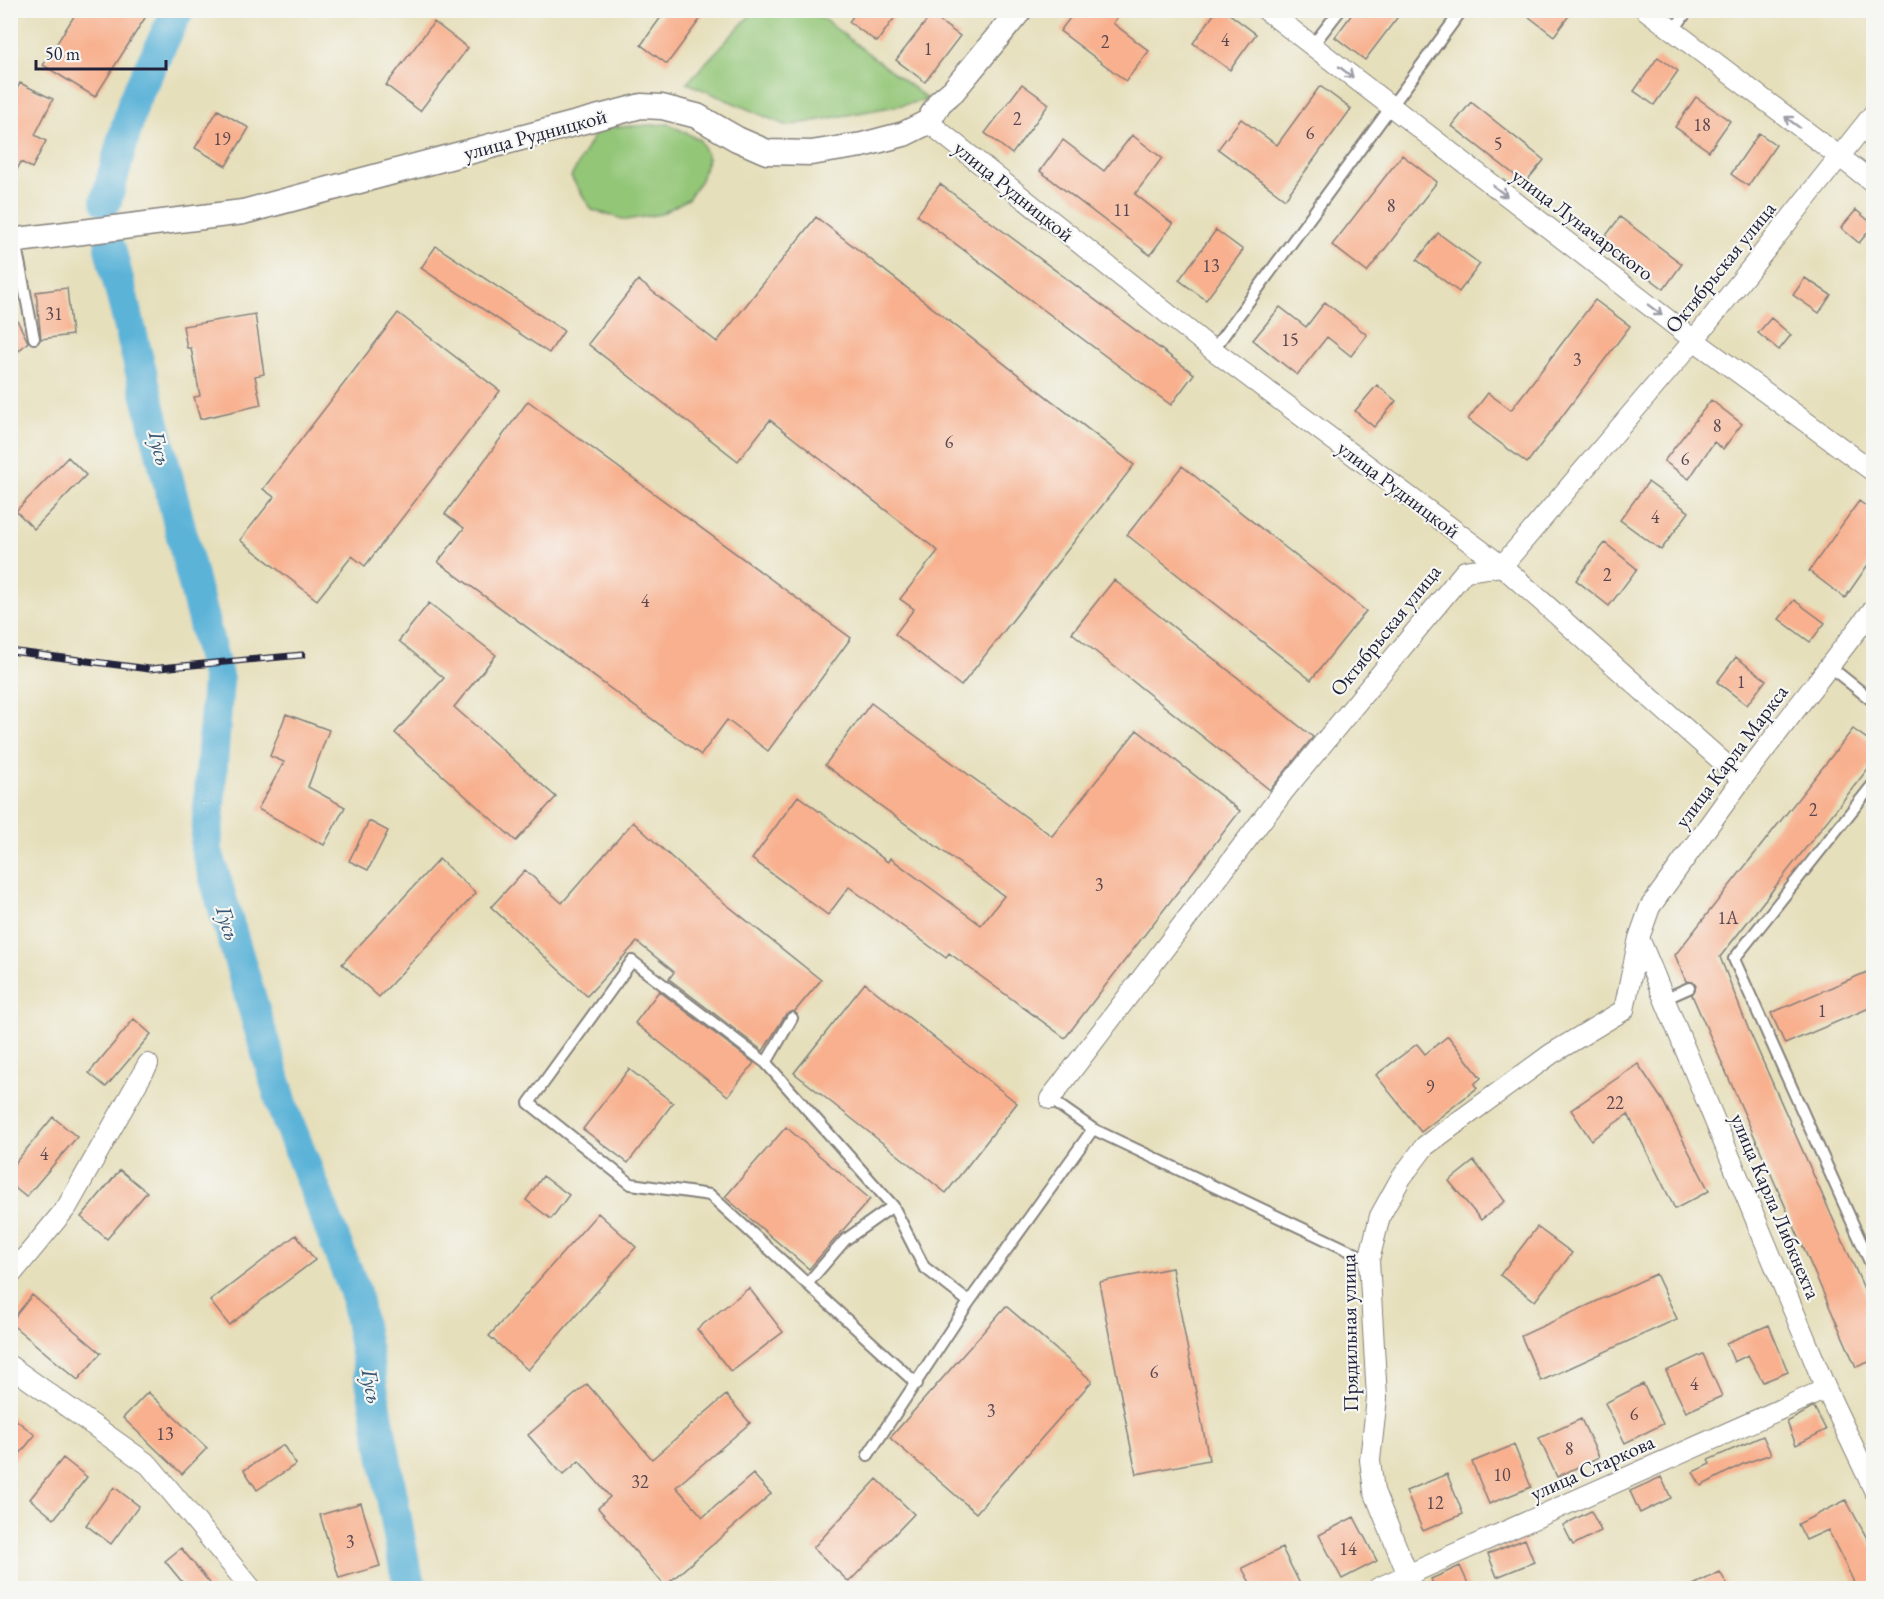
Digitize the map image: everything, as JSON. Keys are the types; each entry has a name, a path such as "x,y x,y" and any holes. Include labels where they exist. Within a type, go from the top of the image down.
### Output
{"street":[{"path":"928,122 940,102 953,91 1020,10"},
{"name":"улица Луначарского","path":"1266,10 1694,340 1874,472"},
{"path":"1646,10 1874,183"},
{"name":"улица Рудницкой","path":"13,241 243,212 641,106 662,107 697,116 737,139 767,152 812,153 862,145 904,134 928,122 1213,350 1502,566 1742,779"},
{"name":"Октябрьская улица","path":"1050,1099 1284,791 1465,571 1502,566 1694,340 1874,113"},
{"name":"улица Карла Маркса","path":"1640,938 1650,907 1742,779 1874,608"},
{"name":"улица Карла Либкнехта","path":"1640,938 1826,1389 1874,1490"},
{"name":"Прядильная улица","path":"1410,1582 1374,1491 1372,1480 1370,1460 1377,1398 1369,1260 1373,1236 1390,1195 1425,1146 1551,1054 1624,1010 1640,938"},
{"path":"10,1276 66,1207 148,1064"},
{"path":"10,1366 149,1465 251,1588"},
{"name":"улица Старкова","path":"1378,1588 1410,1582 1826,1389"}],"lane":[{"path":"1312,46 1340,10"},
{"path":"1213,350 1462,10"},
{"path":"1673,32 1688,10"},
{"path":"13,241 34,338"},
{"path":"1829,666 1874,702"},
{"path":"1874,783 1734,959 1874,1271"},
{"path":"917,1384 710,1195 631,1184 529,1103 632,961 766,1063 893,1206 924,1267 969,1302"},
{"path":"1726,972 1738,967"},
{"path":"1664,999 1689,988"},
{"path":"766,1063 792,1018"},
{"path":"1050,1099 1093,1129 1369,1260"},
{"path":"868,1455 969,1302 1093,1129"},
{"path":"807,1284 845,1240 893,1206"}],"green space":[{"path":"754,11 813,11 929,100 787,126 687,83"},
{"path":"669,124 700,140 708,158 701,180 688,199 661,214 626,220 592,210 571,177 598,128"}],"building":[{"path":"78,10 150,10 95,97 43,65"},
{"path":"666,10 707,10 667,64 641,45"},
{"path":"857,10 900,10 877,42 849,22"},
{"path":"1076,10 1122,10 1113,23 1149,51 1126,81 1060,31"},
{"path":"1217,10 1224,10 1256,34 1230,70 1193,43"},
{"path":"1355,10 1403,10 1365,60 1335,37"},
{"path":"1520,10 1573,10 1554,36"},
{"path":"931,15 960,36 925,82 896,60"},
{"path":"434,22 468,48 420,111 386,85"},
{"path":"1658,57 1678,71 1654,105 1634,91"},
{"path":"20,83 53,99 35,135 46,141 32,168 21,162 10,183 10,102"},
{"path":"1022,84 1049,104 1012,154 985,133"},
{"path":"1320,86 1351,109 1285,199 1218,149 1241,119 1277,145"},
{"path":"1696,97 1730,121 1709,151 1675,127"},
{"path":"1471,102 1544,160 1525,183 1452,126"},
{"path":"218,110 249,128 226,166 195,148"},
{"path":"1759,133 1776,145 1748,186 1731,174"},
{"path":"1132,135 1162,158 1135,194 1173,224 1150,255 1040,171 1063,140 1104,171"},
{"path":"1402,155 1437,182 1367,272 1332,245"},
{"path":"940,184 1194,374 1171,405 917,215"},
{"path":"1856,210 1874,225 1859,243 1841,228"},
{"path":"816,217 1134,465 961,686 895,634 914,609 900,599 938,551 770,420 738,461 588,344 638,280 717,342"},
{"path":"1620,217 1682,264 1664,289 1601,242"},
{"path":"1216,230 1243,250 1206,300 1179,280"},
{"path":"1438,233 1480,264 1459,292 1417,260"},
{"path":"436,246 564,331 549,353 421,268"},
{"path":"1805,278 1831,295 1819,313 1793,295"},
{"path":"67,288 72,335 41,339 36,292"},
{"path":"1595,300 1630,326 1527,463 1468,419 1488,393 1511,410"},
{"path":"1325,302 1367,335 1351,356 1327,337 1297,375 1253,340 1280,307 1306,327"},
{"path":"10,306 28,342 10,359"},
{"path":"398,313 500,391 365,566 352,556 317,600 240,540 274,497 263,489"},
{"path":"255,314 264,374 255,376 261,405 200,419 194,397 200,396 191,348 187,348 183,326"},
{"path":"1771,318 1791,335 1779,350 1758,333"},
{"path":"1377,385 1396,401 1374,427 1355,411"},
{"path":"1711,400 1742,424 1723,449 1714,442 1689,479 1664,461"},
{"path":"528,401 851,638 768,751 727,720 701,755 438,562 464,528 445,514"},
{"path":"68,457 86,475 34,529 16,511"},
{"path":"1182,466 1366,611 1311,680 1127,535"},
{"path":"1648,482 1689,512 1661,550 1620,520"},
{"path":"1859,501 1874,512 1874,556 1845,598 1809,571"},
{"path":"1605,543 1637,569 1609,606 1576,580"},
{"path":"1114,580 1313,737 1270,790 1072,633"},
{"path":"1794,600 1825,623 1810,642 1779,619"},
{"path":"429,603 496,655 454,707 556,797 516,841 395,733 444,678 399,641"},
{"path":"1736,657 1766,680 1747,705 1717,682"},
{"path":"871,703 1052,836 1137,730 1240,811 1065,1038 949,953 946,958 849,887 828,915 752,859 798,796 888,862 890,858 981,925 1004,896 825,765"},
{"path":"286,714 329,730 308,787 345,807 324,845 258,809 284,762 270,756"},
{"path":"1853,729 1874,744 1874,761 1720,957 1748,1028 1874,1311 1874,1360 1856,1367 1692,995 1696,986 1693,982 1686,981 1675,955"},
{"path":"369,821 388,831 368,870 349,861"},
{"path":"633,822 702,885 821,980 795,1011 786,1014 763,1051 669,979 674,972 637,942 587,996 491,907 525,870 562,903"},
{"path":"439,859 476,893 379,997 342,964"},
{"path":"1874,969 1874,1006 1785,1044 1771,1013"},
{"path":"865,983 1017,1103 946,1193 794,1073"},
{"path":"659,991 754,1063 728,1096 635,1023"},
{"path":"134,1019 151,1034 106,1087 89,1073"},
{"path":"1448,1036 1481,1078 1474,1084 1477,1088 1421,1132 1376,1075 1417,1044 1425,1054"},
{"path":"1638,1064 1663,1101 1709,1191 1675,1209 1628,1114 1591,1140 1571,1110"},
{"path":"629,1069 673,1103 628,1163 583,1129"},
{"path":"53,1117 77,1137 26,1197 10,1184 10,1169"},
{"path":"786,1127 870,1199 809,1269 725,1197"},
{"path":"1474,1161 1505,1201 1481,1220 1449,1181"},
{"path":"120,1170 147,1192 107,1239 81,1217"},
{"path":"543,1176 569,1195 551,1219 526,1200"},
{"path":"598,1213 636,1247 528,1370 489,1336"},
{"path":"1537,1227 1572,1253 1535,1301 1500,1275"},
{"path":"296,1235 315,1260 229,1325 210,1301"},
{"path":"1172,1268 1209,1460 1136,1474 1099,1282"},
{"path":"1656,1274 1677,1319 1541,1381 1521,1336"},
{"path":"749,1288 783,1332 731,1372 697,1329"},
{"path":"32,1295 101,1353 78,1380 10,1323"},
{"path":"1006,1306 1092,1381 976,1513 890,1438"},
{"path":"1769,1325 1788,1372 1763,1382 1748,1355 1734,1362 1726,1343"},
{"path":"1703,1354 1722,1396 1686,1412 1666,1371"},
{"path":"587,1384 652,1459 726,1395 750,1423 676,1487 703,1517 753,1474 771,1494 665,1586 598,1508 610,1497 579,1461 563,1475 528,1435"},
{"path":"1643,1384 1663,1424 1625,1443 1605,1403"},
{"path":"148,1392 207,1448 182,1474 123,1418"},
{"path":"1814,1407 1826,1430 1796,1445 1787,1422"},
{"path":"10,1415 35,1435 10,1466"},
{"path":"1581,1419 1599,1457 1557,1477 1539,1438"},
{"path":"1763,1436 1771,1454 1743,1464 1701,1486 1693,1472 1710,1464 1708,1460"},
{"path":"283,1445 296,1464 257,1490 244,1470"},
{"path":"1514,1445 1531,1487 1489,1504 1472,1462"},
{"path":"63,1458 87,1477 54,1519 30,1499"},
{"path":"1447,1474 1463,1514 1423,1531 1406,1491"},
{"path":"1661,1477 1671,1498 1640,1513 1630,1491"},
{"path":"877,1479 914,1514 849,1582 813,1548"},
{"path":"114,1487 139,1506 111,1544 86,1525"},
{"path":"1846,1500 1874,1551 1874,1588 1857,1588 1828,1530 1806,1540 1798,1524"},
{"path":"361,1503 380,1566 339,1578 320,1515"},
{"path":"1591,1511 1601,1531 1573,1545 1563,1525"},
{"path":"1354,1517 1377,1561 1342,1579 1319,1535"},
{"path":"1525,1539 1534,1562 1497,1577 1488,1554"},
{"path":"181,1548 214,1588 187,1588 165,1561"},
{"path":"1282,1548 1302,1588 1253,1588 1242,1568"},
{"path":"1460,1566 1470,1588 1435,1588 1431,1579"},
{"path":"1720,1572 1729,1588 1687,1588"}],"waterway":[{"name":"Гусь","path":"106,201 134,100 178,10"},
{"name":"Гусь","path":"110,248 218,680 206,848 285,1114 355,1292 405,1569 412,1588"}],"railway":[{"path":"10,651 149,669 302,655"}]}
